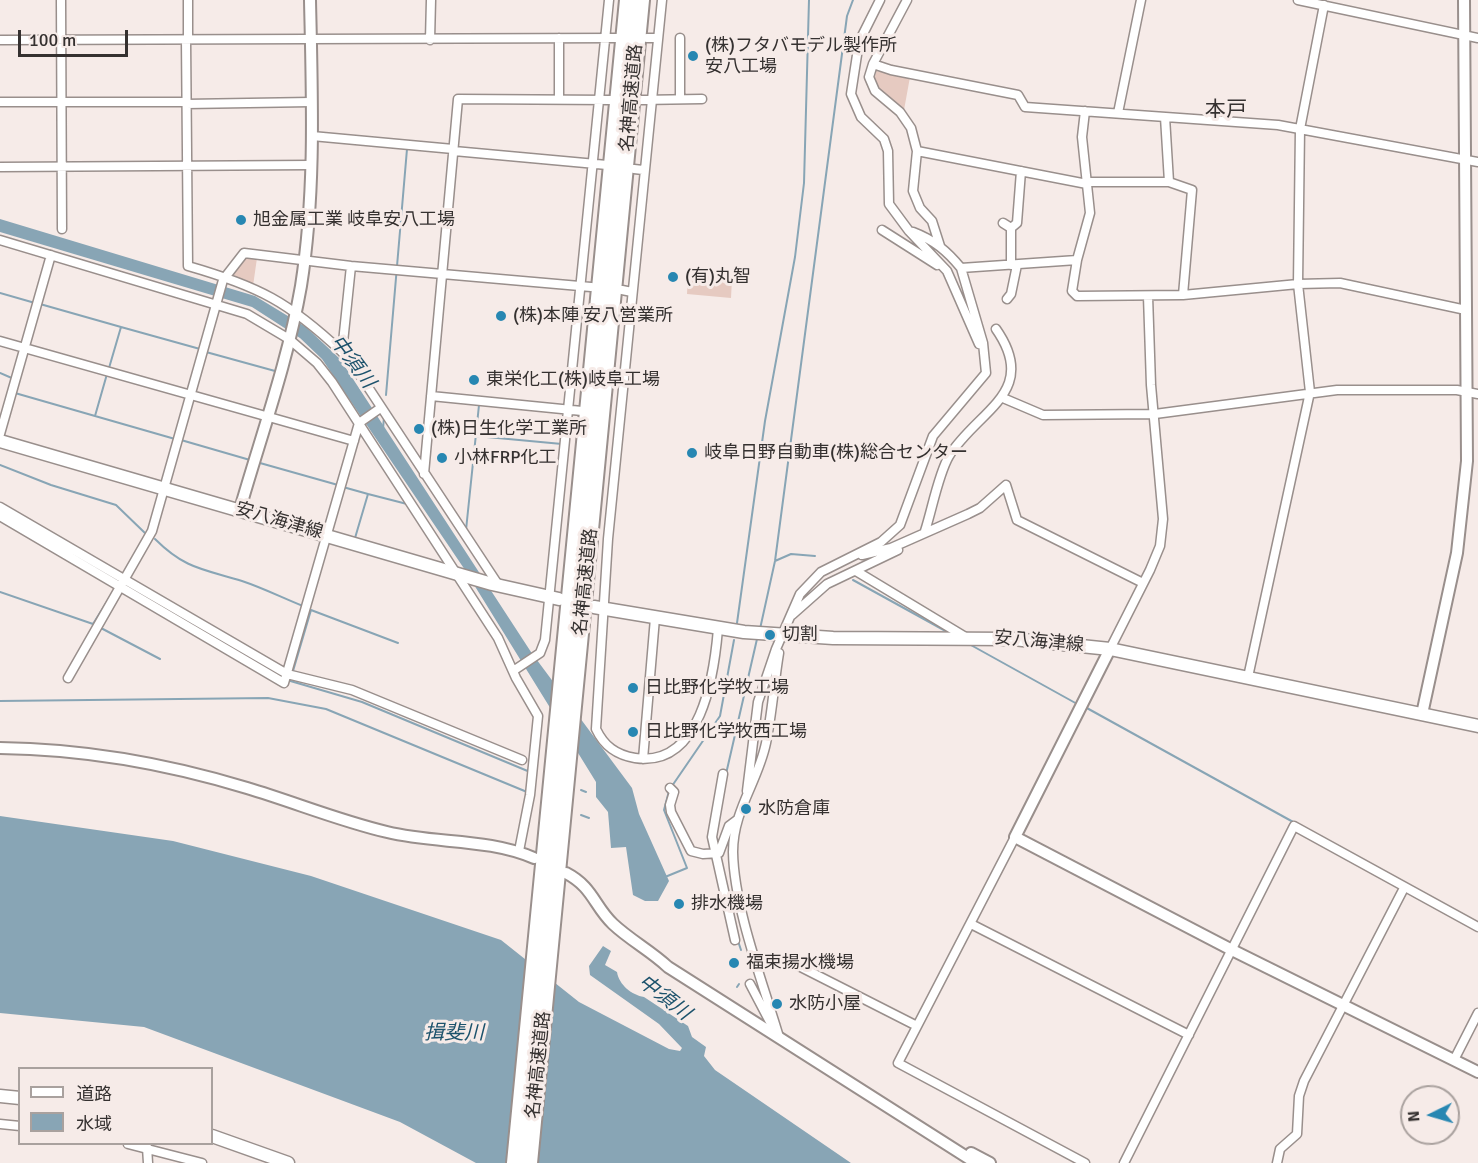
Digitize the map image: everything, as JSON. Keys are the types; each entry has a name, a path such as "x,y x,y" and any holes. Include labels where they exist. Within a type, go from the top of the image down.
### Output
{"highway":[{"name":"名神高速道路","path":"529,1163 547,909 628,0"},
{"name":"名神高速道路","path":"515,1163 547,909 641,0"}],"main road":[{"name":"安八海津線","path":"0,441 165,487 495,585 555,598"},
{"name":"安八海津線","path":"599,608 718,629 782,635 833,638 1013,639 1110,649 1478,726"},
{"path":"0,1096 18,1098"},
{"path":"213,1136 288,1163"}],"street":[{"path":"61,0 62,229"},
{"path":"188,0 186,103 188,266 269,294 296,312 342,352 362,378 495,585"},
{"path":"240,509 296,312 304,259 312,136 310,0"},
{"path":"430,40 431,0"},
{"path":"515,669 540,653 546,640 555,598 557,533 570,410 587,287 594,162 609,0"},
{"path":"662,0 651,38 639,169 632,292 599,608 596,729 601,740 617,754 650,760 663,755 697,723 705,705 718,629"},
{"path":"880,0 860,42 851,94 861,117 884,139 888,151 889,204 909,231 947,271 985,355"},
{"path":"907,0 873,64 869,77 871,87 900,112 911,128 917,151 913,191 920,208 932,221 940,246"},
{"path":"1118,113 1141,0"},
{"path":"1298,0 1478,38"},
{"path":"1422,714 1463,511 1473,392 1466,310 1464,0"},
{"path":"1248,678 1310,392 1299,284 1300,129 1324,5"},
{"path":"559,38 559,99"},
{"path":"0,40 617,38"},
{"path":"680,38 680,99"},
{"path":"873,64 891,70 1018,94 1024,107 1278,125 1478,162"},
{"path":"424,474 458,99 611,100"},
{"path":"645,100 702,99"},
{"path":"0,102 311,102"},
{"path":"1085,111 1082,137 1090,213 1077,260 1072,291 1077,296 1183,295 1299,284 1340,283 1466,310"},
{"path":"1165,117 1170,182"},
{"path":"312,136 607,165"},
{"path":"917,151 1087,183 1170,182 1192,190 1183,295"},
{"path":"0,167 311,165"},
{"path":"1007,299 1011,294 1014,265 1007,225 1017,223 1021,171"},
{"path":"882,230 947,271"},
{"path":"747,791 758,702 782,635 800,594 811,581 834,565 881,542 900,525 933,436 986,374 985,355 966,278 961,268 940,246 930,239 909,231"},
{"path":"0,240 217,302 247,314 289,338 327,376 360,422 498,638 538,716 530,795 519,851"},
{"path":"68,678 152,531 224,278 244,253 351,266 587,287"},
{"path":"0,434 51,255"},
{"path":"961,268 1077,260"},
{"path":"342,352 351,266"},
{"path":"622,290 632,292"},
{"path":"1085,1163 898,1063 971,924 1160,546 1163,519 1151,385 1149,296"},
{"path":"792,616 827,584 902,548 921,533 948,457 977,422 1003,398 1010,381 1011,361 1007,346 996,330"},
{"path":"0,341 354,441"},
{"path":"1003,398 1043,415 1155,414 1310,392 1473,392"},
{"path":"431,396 582,411"},
{"path":"0,507 284,683 360,422 379,409"},
{"path":"609,413 620,414"},
{"path":"856,556 891,548 980,508 1006,485 1017,520 1143,583"},
{"path":"0,516 122,582"},
{"path":"557,533 569,535"},
{"path":"597,538 608,539"},
{"path":"856,571 967,638"},
{"path":"643,759 656,618"},
{"path":"779,1037 737,882 734,851 737,820 766,744 782,635"},
{"path":"287,674 351,690 522,760"},
{"path":"0,748 88,754 146,763 245,787 385,832 494,844 534,858"},
{"path":"723,774 713,820 712,837 735,940"},
{"path":"670,788 674,792 670,805 671,812 691,851 715,854 722,850 729,826 737,820"},
{"path":"1124,1163 1294,826 1478,927"},
{"path":"1015,837 1232,950 1478,1072"},
{"path":"566,873 590,891 616,927 650,950 668,967 976,1163"},
{"path":"1277,1163 1280,1149 1297,1134 1299,1096 1304,1081 1404,888"},
{"path":"971,924 1189,1035"},
{"path":"788,960 917,1026"},
{"path":"750,984 779,1037"},
{"path":"1454,1060 1478,1013"},
{"path":"0,1124 18,1126"},
{"path":"136,1145 202,1163"},
{"path":"951,1145 990,1163"},
{"path":"147,1148 148,1163"}],"shaded area":[{"path":"876,71 910,77 904,110 887,101 873,86"},
{"path":"244,256 257,258 253,286 228,276"},
{"path":"688,274 732,278 731,298 687,294"}],"water":[{"path":"0,219 255,296 306,327 340,359 531,652 632,788 639,814 669,881 658,901 645,901 633,895 626,847 611,848 608,812 596,797 596,782 463,567 322,359 300,338 252,307 0,232"},
{"name":"揖斐川","path":"0,816 173,841 311,876 501,940 579,1002 669,1049 680,1051 682,1048 659,1024 590,975 589,966 603,946 611,951 605,965 617,972 623,985 688,1026 692,1037 706,1047 704,1056 715,1070 851,1163 476,1163 400,1122 144,1027 0,1013"}],"waterway":[{"path":"737,623 765,421 795,257 804,183 809,0"},
{"path":"760,629 775,561 847,16 853,0"},
{"name":"中須川","path":"386,395 407,149"},
{"path":"0,293 35,303"},
{"path":"40,304 121,327"},
{"path":"109,368 121,327 200,349"},
{"path":"206,352 275,371"},
{"path":"0,373 14,379"},
{"path":"95,416 107,374"},
{"path":"15,393 175,439"},
{"path":"466,530 479,405"},
{"path":"383,429 384,417"},
{"path":"476,436 562,444"},
{"path":"181,440 250,460"},
{"path":"260,463 338,485"},
{"path":"0,465 51,485 116,505 146,534"},
{"path":"343,487 368,494"},
{"path":"355,538 368,494 407,504"},
{"path":"155,539 176,557 195,567 250,584 303,606"},
{"path":"775,561 791,554 815,556"},
{"path":"853,580 951,634"},
{"path":"0,592 93,624 113,592"},
{"path":"293,671 311,610 398,643"},
{"path":"185,620 283,677"},
{"path":"99,627 160,659"},
{"path":"726,774 757,639"},
{"path":"672,786 720,716 734,640"},
{"path":"969,644 1079,705"},
{"path":"287,680 362,702 530,772"},
{"path":"0,701 268,698 326,709 527,792"},
{"path":"1085,707 1295,823"},
{"path":"581,790 586,792"},
{"path":"665,877 687,868 664,810 669,791"},
{"path":"581,815 589,818"},
{"path":"738,941 741,950"}],"place":[{"name":"(株)フタバモデル製作所 安八工場","path":"693,56"},
{"name":"旭金属工業 岐阜安八工場","path":"241,220"},
{"name":"(有)丸智","path":"673,277"},
{"name":"(株)本陣 安八営業所","path":"501,316"},
{"name":"東栄化工(株)岐阜工場","path":"474,380"},
{"name":"(株)日生化学工業所","path":"419,429"},
{"name":"岐阜日野自動車(株)総合センター","path":"692,453"},
{"name":"小林FRP化工","path":"442,458"},
{"name":"切割","path":"770,635"},
{"name":"日比野化学牧工場","path":"633,688"},
{"name":"日比野化学牧西工場","path":"633,732"},
{"name":"水防倉庫","path":"746,809"},
{"name":"排水機場","path":"679,904"},
{"name":"福束揚水機場","path":"734,963"},
{"name":"水防小屋","path":"777,1004"}],"district":[{"name":"本戸","path":"1226,110"}]}
